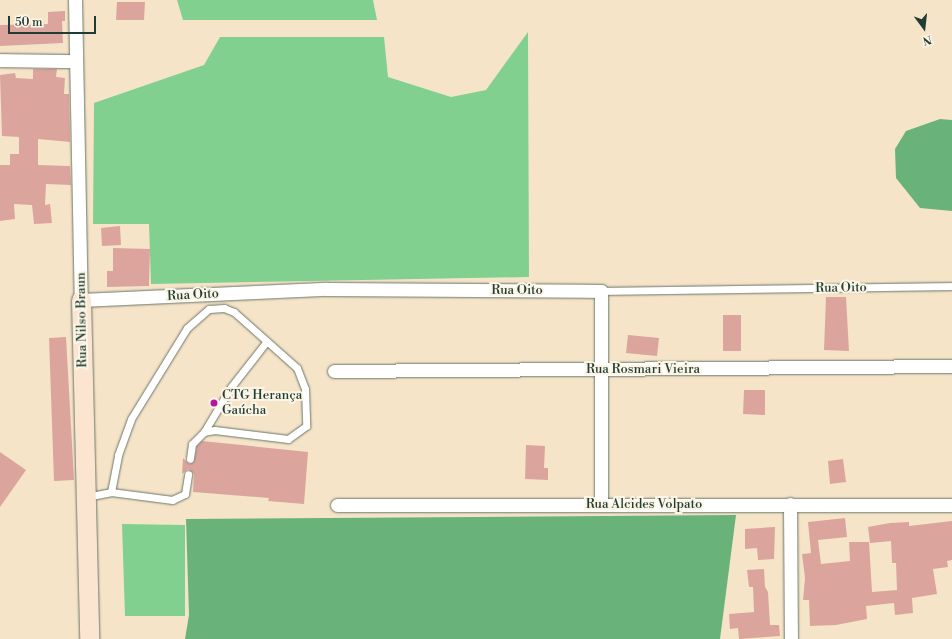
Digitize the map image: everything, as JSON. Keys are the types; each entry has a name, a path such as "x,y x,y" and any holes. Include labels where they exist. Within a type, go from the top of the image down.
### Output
{"street":[{"name":"Rua Nilso Braun","path":"75,0 89,639"},
{"path":"0,60 76,61"},
{"name":"Rua Oito","path":"81,300 327,289 601,291"},
{"path":"601,291 601,504"},
{"name":"Rua Rosmari Vieira","path":"334,371 952,366"},
{"path":"790,504 791,639"},
{"name":"Rua Alcides Volpato","path":"337,505 952,505"}],"lane":[{"name":"Rua Oito","path":"601,291 952,286"},
{"path":"111,492 118,455 131,420 187,328 209,309 224,308 234,312 297,368 304,389 306,426 288,439 215,430 204,432"},
{"path":"190,459 192,444 204,432 231,387 267,341"},
{"path":"85,498 111,492 172,500 185,494 188,474"}],"green space":[{"path":"177,0 373,0 377,20 183,20"},
{"path":"528,32 529,277 151,284 149,224 93,224 94,103 204,65 220,37 384,37 388,77 451,97 486,90"},
{"path":"940,119 952,120 952,211 920,208 896,178 895,149 906,131"},
{"path":"736,515 720,639 185,639 189,615 186,519"},
{"path":"122,524 185,525 185,616 125,616"}],"building":[{"path":"117,2 145,2 144,20 116,20"},
{"path":"65,11 65,21 62,21 63,43 0,46 0,25 48,24 48,12"},
{"path":"33,69 57,69 56,77 65,78 64,94 69,94 70,142 38,139 38,165 70,166 71,185 46,184 45,205 50,204 52,223 34,224 32,205 14,204 15,219 0,221 0,165 10,165 10,154 19,154 19,137 2,136 0,75 15,73 16,78 33,79"},
{"path":"120,226 121,245 102,246 101,228"},
{"path":"113,248 150,249 149,286 107,287 107,271 113,271"},
{"path":"826,297 846,297 849,351 824,350"},
{"path":"723,315 741,315 741,351 723,351"},
{"path":"628,335 659,338 657,356 626,353"},
{"path":"66,337 74,480 54,481 49,338"},
{"path":"744,390 765,390 765,415 743,414"},
{"path":"202,441 308,452 304,504 268,501 269,498 193,492 194,474 188,469 182,474 183,458 189,464 194,462 197,446"},
{"path":"526,445 545,446 544,468 548,468 548,480 525,479"},
{"path":"0,452 26,470 0,507"},
{"path":"843,459 846,482 830,484 828,461"},
{"path":"845,518 847,537 818,540 821,564 850,561 849,542 869,542 872,592 897,590 896,563 892,563 891,541 870,543 868,527 890,523 909,522 909,526 952,521 952,560 947,561 948,567 933,569 937,594 912,598 913,613 895,615 894,603 866,606 867,619 836,625 810,626 809,600 803,600 805,578 802,554 811,553 808,522"},
{"path":"775,527 774,559 758,560 757,548 745,549 745,529"},
{"path":"764,569 765,587 768,592 770,625 779,625 780,636 739,639 738,628 730,629 729,614 754,612 753,587 749,587 747,570"}],"place":[{"name":"CTG Herança Gaúcha","path":"214,403"}]}
